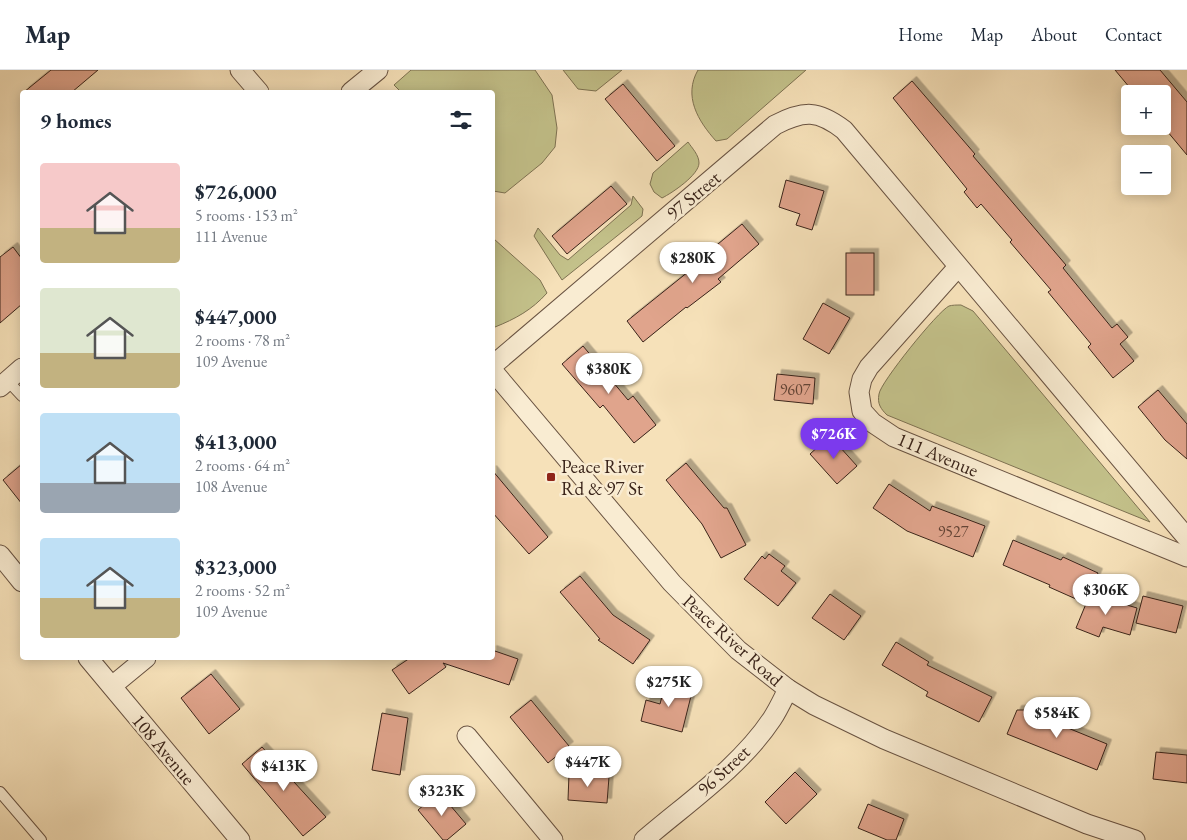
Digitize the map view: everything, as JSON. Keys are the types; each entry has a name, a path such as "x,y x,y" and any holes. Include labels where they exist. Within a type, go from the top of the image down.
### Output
{"street":[{"path":"240,70 257,90"},
{"path":"353,90 378,70"},
{"name":"97 Street","path":"495,365 775,125 791,117 809,113 829,118 844,130 958,267"},
{"path":"958,267 1187,538"},
{"name":"111 Avenue","path":"958,267 869,368 859,392 862,411 872,423 894,437 1187,557"},
{"path":"4,384 20,370"},
{"name":"Peace River Road","path":"495,372 698,611 738,650 788,689 814,705 884,739 1087,824 1134,840"},
{"path":"0,555 20,580"},
{"name":"108 Avenue","path":"90,660 240,840"},
{"path":"112,686 144,660"},
{"name":"96 Street","path":"644,840 743,753 772,719 788,689"},
{"path":"467,736 553,840"}],"lane":[{"path":"4,384 20,395"},
{"path":"0,792 40,840"}],"shaded area":[{"path":"411,70 535,70 552,95 557,128 555,147 542,163 505,193 495,191 495,90 399,90 394,85"},
{"path":"563,70 622,70 596,91 578,89"},
{"path":"698,70 806,70 727,139 716,141 698,117 692,99 692,89"},
{"path":"688,142 698,157 698,168 684,183 662,198 654,192 650,184 653,173"},
{"path":"633,196 643,209 642,216 562,280 534,236 538,228 560,255 568,260 631,205"},
{"path":"495,240 540,280 547,293 523,313 495,327"},
{"path":"961,305 973,311 1150,522 887,415 883,411 879,403 879,394 889,376 922,333 943,311 949,306"}],"building":[{"path":"51,70 98,70 74,90 26,90"},
{"path":"1115,70 1160,70 1187,102 1187,155 1170,135 1171,85 1128,85"},
{"path":"912,81 1066,265 1063,268 1112,328 1117,324 1128,337 1120,344 1134,361 1113,378 1088,347 1091,344 1048,292 1051,290 1010,242 1012,240 981,204 977,208 964,192 967,189 893,98"},
{"path":"623,84 675,146 657,161 605,99"},
{"path":"786,180 824,191 812,230 796,225 800,214 779,207"},
{"path":"611,186 627,204 567,254 552,236"},
{"path":"742,224 759,244 718,279 721,282 686,307 643,342 627,321 714,251 712,249"},
{"path":"13,247 20,256 20,306 0,323 0,257"},
{"path":"846,253 874,253 874,295 846,295"},
{"path":"823,303 850,318 829,354 803,339"},
{"path":"583,346 628,400 633,396 656,425 634,443 603,405 600,408 562,364"},
{"path":"777,374 815,378 813,404 774,400"},
{"path":"1158,390 1187,424 1187,459 1165,440 1138,407"},
{"path":"830,436 857,466 837,484 810,454"},
{"path":"686,463 724,508 727,508 746,545 721,558 702,524 666,480"},
{"path":"20,466 20,501 3,480"},
{"path":"495,474 548,537 529,554 495,515"},
{"path":"889,484 930,511 932,506 985,526 973,557 907,531 873,508"},
{"path":"1013,540 1061,560 1063,557 1098,573 1085,603 1049,587 1050,585 1003,565"},
{"path":"769,554 785,566 781,571 796,583 778,606 744,579 762,556 765,559"},
{"path":"580,576 613,615 650,640 633,664 598,640 600,639 560,592"},
{"path":"830,594 861,616 844,640 812,618"},
{"path":"1090,594 1137,608 1130,635 1103,627 1099,637 1076,628"},
{"path":"1143,596 1183,606 1176,633 1136,623"},
{"path":"896,642 929,662 927,665 992,697 979,722 926,696 928,692 882,665"},
{"path":"495,651 518,659 509,685 443,663 446,667 409,694 392,670 407,660 495,660"},
{"path":"211,674 240,709 209,734 181,698"},
{"path":"666,681 693,688 682,732 641,721 646,700 660,704"},
{"path":"531,700 569,746 548,763 510,717"},
{"path":"1017,710 1024,710 1107,744 1097,770 1007,734"},
{"path":"382,713 408,718 400,775 372,770"},
{"path":"262,747 326,817 303,836 242,764"},
{"path":"1156,752 1187,755 1187,783 1153,779"},
{"path":"795,772 817,794 786,824 765,802"},
{"path":"569,774 609,777 607,803 568,800"},
{"path":"439,792 466,824 447,840 443,840 418,810"},
{"path":"868,804 904,819 896,840 887,840 858,828"}],"place":[{"name":"Peace River Rd & 97 St","path":"551,477"}]}
